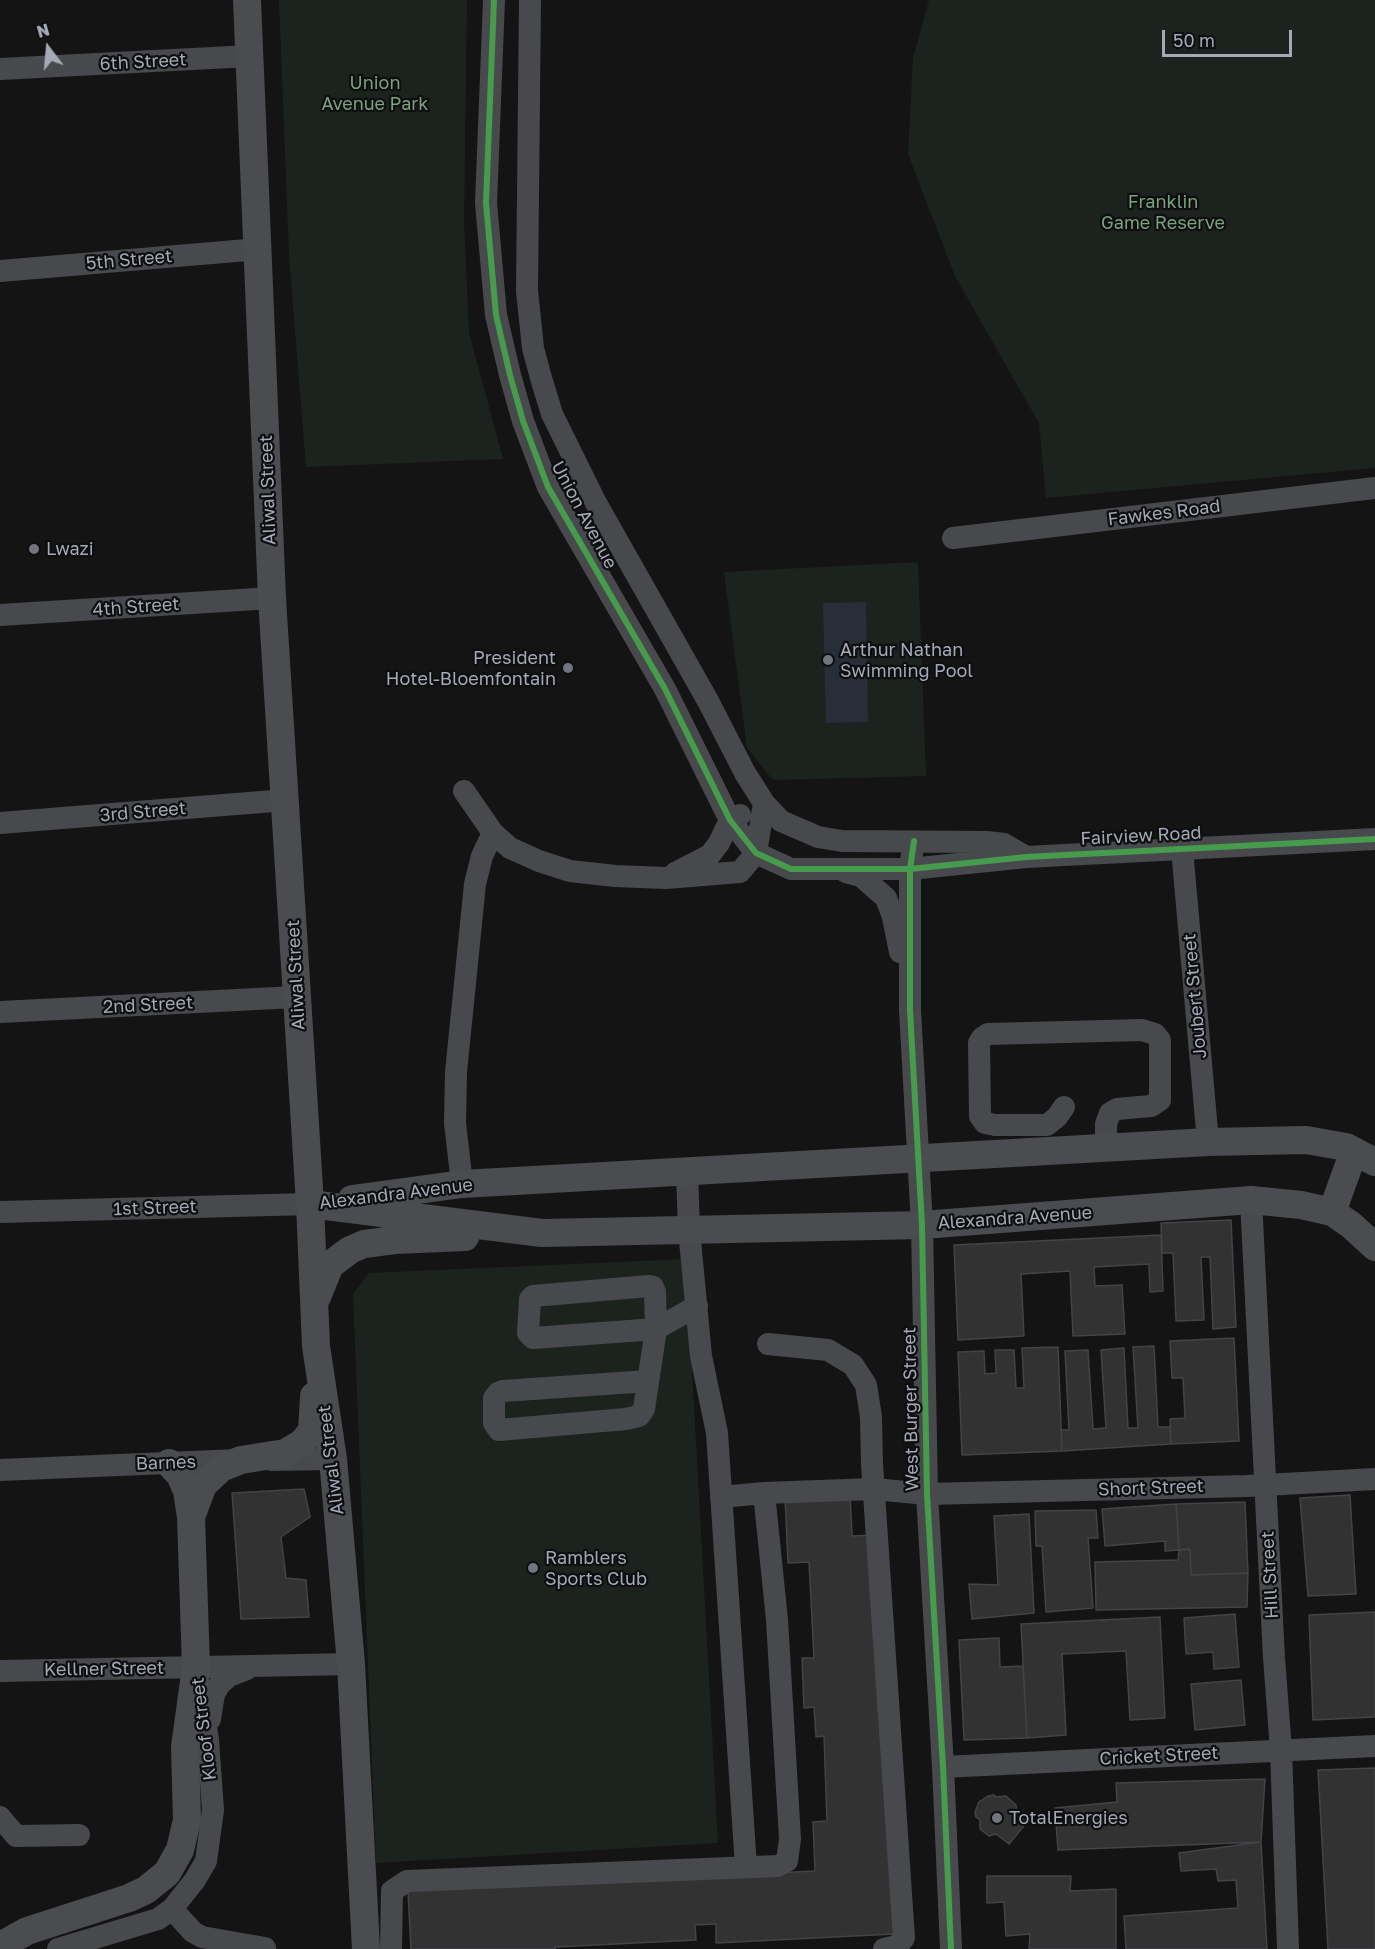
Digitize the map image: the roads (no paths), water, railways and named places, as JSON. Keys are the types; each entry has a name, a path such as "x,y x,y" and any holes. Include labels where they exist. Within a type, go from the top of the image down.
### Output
{"main road":[{"name":"Aliwal Street","path":"247,0 272,598 310,1204 316,1346 333,1459 351,1664 366,1949"},
{"name":"Alexandra Avenue","path":"310,1204 462,1184 1208,1142 1306,1140 1346,1147 1365,1156"},
{"path":"1332,1212 1365,1156"},
{"name":"Alexandra Avenue","path":"310,1204 542,1233 922,1225 1251,1200 1301,1205 1332,1212 1351,1225 1375,1247"},
{"path":"314,1304 330,1265 350,1250 364,1244 395,1240 542,1233"},
{"path":"191,1517 203,1485 221,1468 241,1460 285,1453 302,1443 312,1431 316,1346"},
{"path":"169,1463 180,1475 191,1517 196,1667"},
{"name":"Kloof Street","path":"0,1946 27,1931 129,1898 146,1890 167,1873 180,1850 187,1820 185,1747 196,1667"}],"street":[{"name":"Union Avenue","path":"494,0 486,203 496,315 523,421 548,487 665,689 730,820 756,853 791,869 910,869"},
{"path":"486,203 499,148 506,73 509,0"},
{"name":"Union Avenue","path":"535,5 527,291 533,348 552,414 612,532 764,803 782,821 818,837 842,841 987,842 1004,844 1026,857"},
{"name":"6th Street","path":"0,69 250,56"},
{"name":"5th Street","path":"0,271 259,249"},
{"name":"Fawkes Road","path":"953,538 1375,488"},
{"path":"584,549 612,532"},
{"name":"4th Street","path":"0,615 272,598"},
{"path":"464,790 493,833 510,848 570,871 615,876 666,878 740,872 756,853 764,803"},
{"name":"3rd Street","path":"0,823 286,800"},
{"path":"666,878 710,855 730,820 764,803"},
{"path":"462,1184 455,1123 456,1072 475,884 482,856 493,833"},
{"name":"Fairview Road","path":"910,869 1026,857 1375,840"},
{"name":"West Burger Street","path":"914,841 910,869 910,1010 922,1225 927,1494 951,1949"},
{"name":"Joubert Street","path":"1182,849 1208,1142"},
{"path":"833,869 861,876 886,898 893,917 910,1010"},
{"name":"2nd Street","path":"0,1012 296,997"},
{"path":"1064,1107 1047,1125 985,1123 980,1116 979,1043 982,1038 988,1034 1142,1029 1155,1034 1160,1040 1160,1100 1151,1106 1117,1109 1110,1113 1106,1124 1106,1148"},
{"path":"687,1171 689,1230 701,1356 717,1433 746,1867"},
{"name":"Hill Street","path":"1251,1200 1274,1658 1281,1750 1288,1949"},
{"name":"1st Street","path":"0,1212 310,1204"},
{"path":"648,1382 503,1391 494,1398 494,1423 499,1430 626,1419 639,1416 644,1408 648,1382 656,1329 653,1287 536,1295 530,1299 528,1333 533,1338 656,1329 697,1306"},
{"path":"768,1344 828,1350 853,1365 866,1385 871,1417 904,1938 897,1946 884,1949"},
{"name":"Barnes","path":"0,1470 241,1460 333,1459"},
{"name":"Short Street","path":"721,1497 874,1489 927,1494 1375,1479"},
{"path":"391,1949 393,1891 407,1881 778,1866 787,1861 790,1839 777,1620 764,1493"},
{"name":"Kellner Street","path":"0,1671 351,1664"},
{"path":"208,1740 214,1694 220,1684 229,1676 254,1666"},
{"name":"Kloof Street","path":"58,1949 83,1945 158,1919 172,1909 195,1880 206,1861 213,1810 208,1740 196,1667"},
{"name":"Cricket Street","path":"943,1767 1375,1746"},
{"path":"0,1817 16,1836 79,1835"},
{"path":"172,1909 193,1932 202,1937 265,1948"}],"place":[{"name":"Lwazi","path":"34,549"},
{"name":"Arthur Nathan Swimming Pool","path":"828,660"},
{"name":"President Hotel-Bloemfontain","path":"568,668"},
{"name":"Ramblers Sports Club","path":"533,1568"},
{"name":"TotalEnergies","path":"997,1818"}],"park label":[{"name":"Union Avenue Park","path":"375,94"},
{"name":"Franklin Game Reserve","path":"1163,212"}]}
